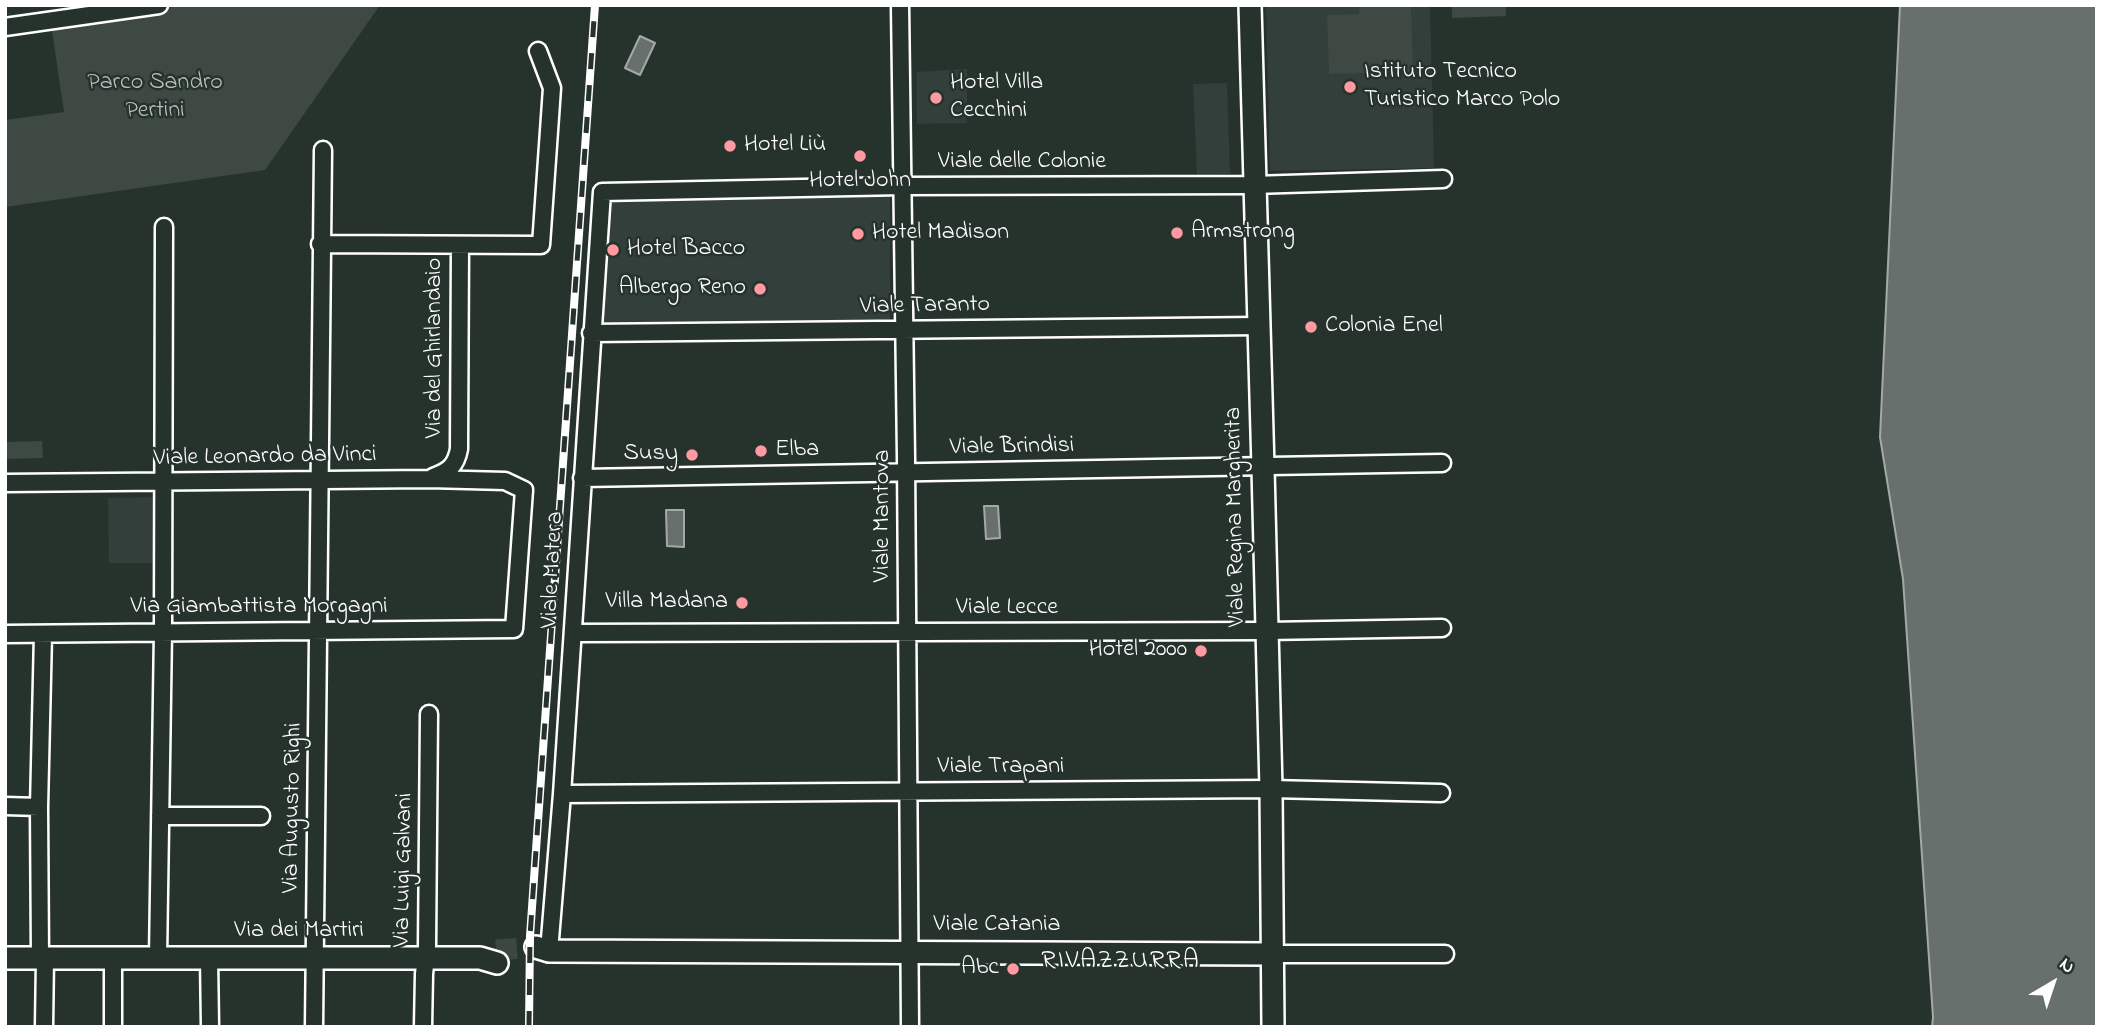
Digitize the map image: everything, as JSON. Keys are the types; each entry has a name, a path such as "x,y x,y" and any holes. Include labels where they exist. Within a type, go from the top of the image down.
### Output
{"street":[{"path":"5,27 159,5"},
{"name":"Viale Mantova","path":"900,5 910,1027"},
{"name":"Viale Regina Margherita","path":"1250,5 1264,468 1273,1027"},
{"path":"320,244 541,245 552,88 538,51"},
{"name":"Via Augusto Righi","path":"314,1027 323,150"},
{"name":"Viale delle Colonie","path":"602,192 902,186 1254,185 1443,179"},
{"name":"Viale Matera","path":"541,953 562,794 602,192"},
{"path":"158,958 163,631 164,227"},
{"name":"Via del Ghirlandaio","path":"429,479 451,468 457,461 459,449 460,245"},
{"name":"Viale Taranto","path":"592,333 1259,326"},
{"name":"Viale Brindisi","path":"582,478 1443,463"},
{"name":"Viale Leonardo da Vinci","path":"5,483 321,479 505,481 524,490 514,629"},
{"name":"Viale Lecce","path":"573,633 1442,628"},
{"name":"Via Giambattista Morgagni","path":"5,634 514,629"},
{"path":"43,634 39,807 44,1027"},
{"name":"Via Luigi Galvani","path":"424,1027 429,714"},
{"name":"Viale Trapani","path":"562,794 1271,789 1441,793"},
{"path":"5,806 39,807"},
{"path":"160,816 261,816"},
{"name":"Viale Catania","path":"541,953 910,951 1446,954"},
{"name":"Via dei Martiri","path":"5,958 492,957"},
{"path":"113,958 113,1027"},
{"path":"209,958 210,1027"}],"shaded area":[{"name":"Istituto Tecnico Turistico Marco Polo","path":"1266,5 1430,5 1434,168 1270,171"},
{"path":"1900,5 2097,5 2097,1027 1932,1027 1903,579 1880,437"},
{"path":"640,36 655,43 640,75 625,68"},
{"path":"967,69 967,123 917,124 917,72"},
{"path":"1227,83 1230,174 1197,175 1193,84"},
{"path":"890,195 890,319 596,324 606,201"},
{"path":"153,497 154,563 109,563 108,498"},
{"path":"984,506 998,506 1000,538 986,539"},
{"path":"666,510 684,510 684,547 667,546"}],"green space":[{"name":"Parco Sandro Pertini","path":"187,5 380,5 265,170 5,207 5,120 64,112 51,24"},
{"path":"1359,5 1411,5 1413,72 1329,74 1327,15 1359,14"},
{"path":"1452,5 1506,5 1506,16 1452,18"},
{"path":"42,441 43,458 5,459 5,442"}],"tunnel":[{"path":"496,950 536,947"}],"railway":[{"path":"529,1027 530,936 595,5"}],"place":[{"name":"Istituto Tecnico Turistico Marco Polo","path":"1350,87"},
{"name":"Hotel Villa Cecchini","path":"936,98"},
{"name":"Hotel Liù","path":"730,146"},
{"name":"Hotel John","path":"860,156"},
{"name":"Armstrong","path":"1177,233"},
{"name":"Hotel Madison","path":"858,234"},
{"name":"Hotel Bacco","path":"613,250"},
{"name":"Albergo Reno","path":"760,289"},
{"name":"Colonia Enel","path":"1311,327"},
{"name":"Elba","path":"761,451"},
{"name":"Susy","path":"692,455"},
{"name":"Villa Madana","path":"742,603"},
{"name":"Hotel 2000","path":"1201,651"},
{"name":"Abc","path":"1013,969"}],"district":[{"name":"RIVAZZURRA","path":"1121,963"}]}
